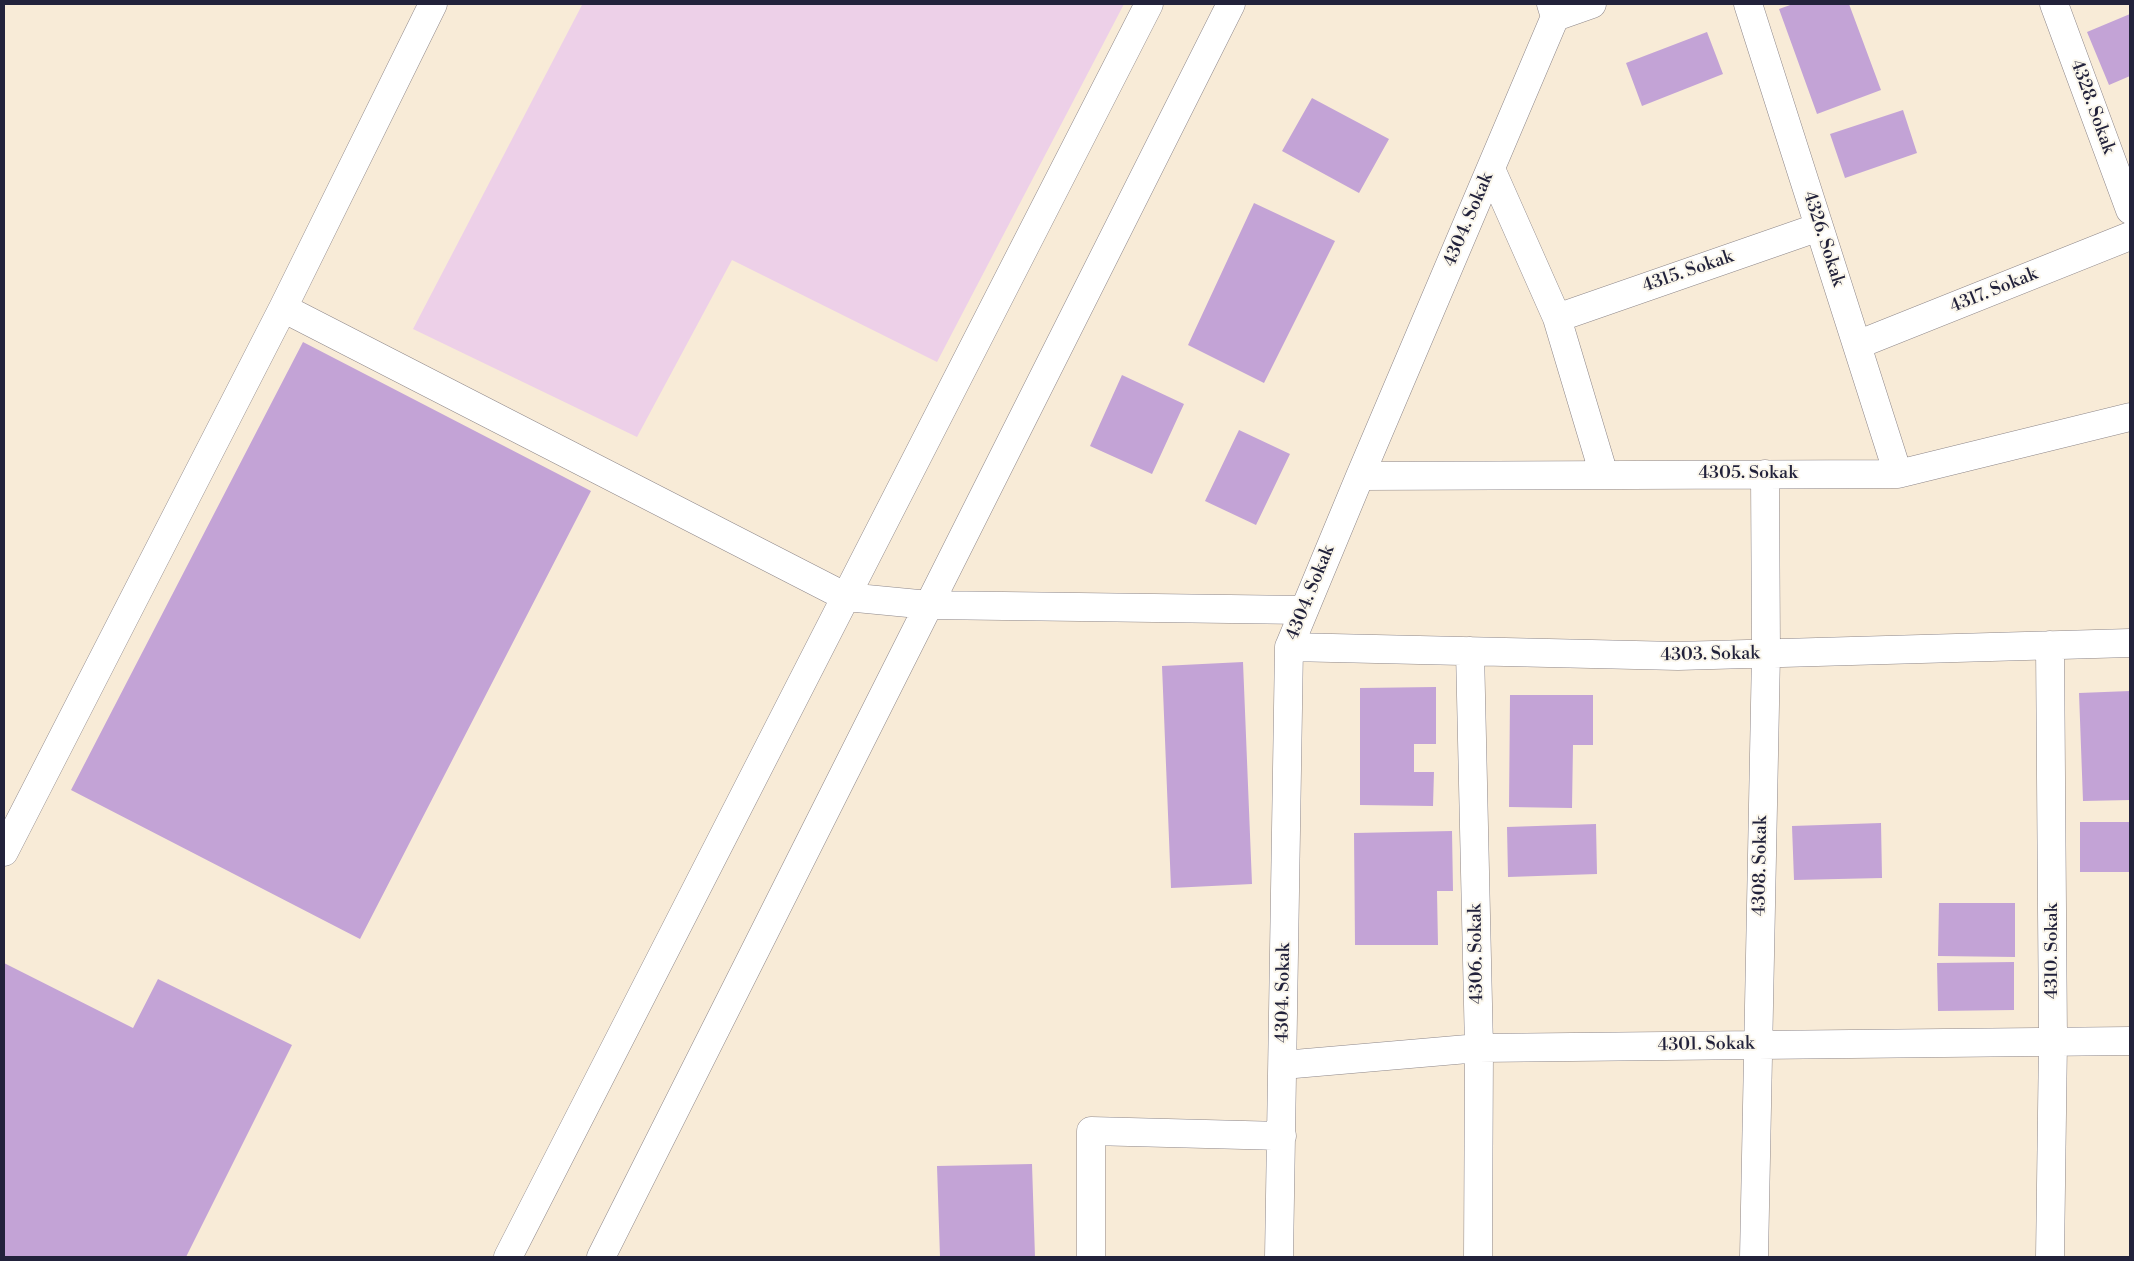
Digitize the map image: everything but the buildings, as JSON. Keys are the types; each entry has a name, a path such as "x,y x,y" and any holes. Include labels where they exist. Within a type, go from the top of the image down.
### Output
{"street":[{"path":"4,852 283,308 432,4"},
{"path":"508,1257 1149,4"},
{"path":"601,1257 1232,4"},
{"path":"1553,10 1592,4"},
{"name":"4326. Sokak","path":"1748,4 1898,474"},
{"name":"4328. Sokak","path":"2054,4 2130,210"},
{"name":"4304. Sokak","path":"1279,1257 1289,647 1491,169 1553,10"},
{"path":"1491,169 1557,318 1604,475"},
{"name":"4315. Sokak","path":"1557,318 1819,227"},
{"name":"4317. Sokak","path":"1857,345 2130,236"},
{"path":"283,308 846,596 929,605 1304,610"},
{"name":"4305. Sokak","path":"1360,476 1898,474 2130,417"},
{"name":"4308. Sokak","path":"1754,1257 1766,654 1766,474"},
{"name":"4303. Sokak","path":"1289,647 1678,656 2130,643"},
{"name":"4310. Sokak","path":"2050,645 2053,1041 2050,1257"},
{"name":"4306. Sokak","path":"1470,651 1479,1048 1478,1257"},
{"name":"4301. Sokak","path":"1283,1065 1479,1048 2130,1041"},
{"path":"1091,1257 1090,1131 1282,1136"}],"shaded area":[{"path":"1124,4 937,362 732,260 637,437 413,329 582,5"}]}
